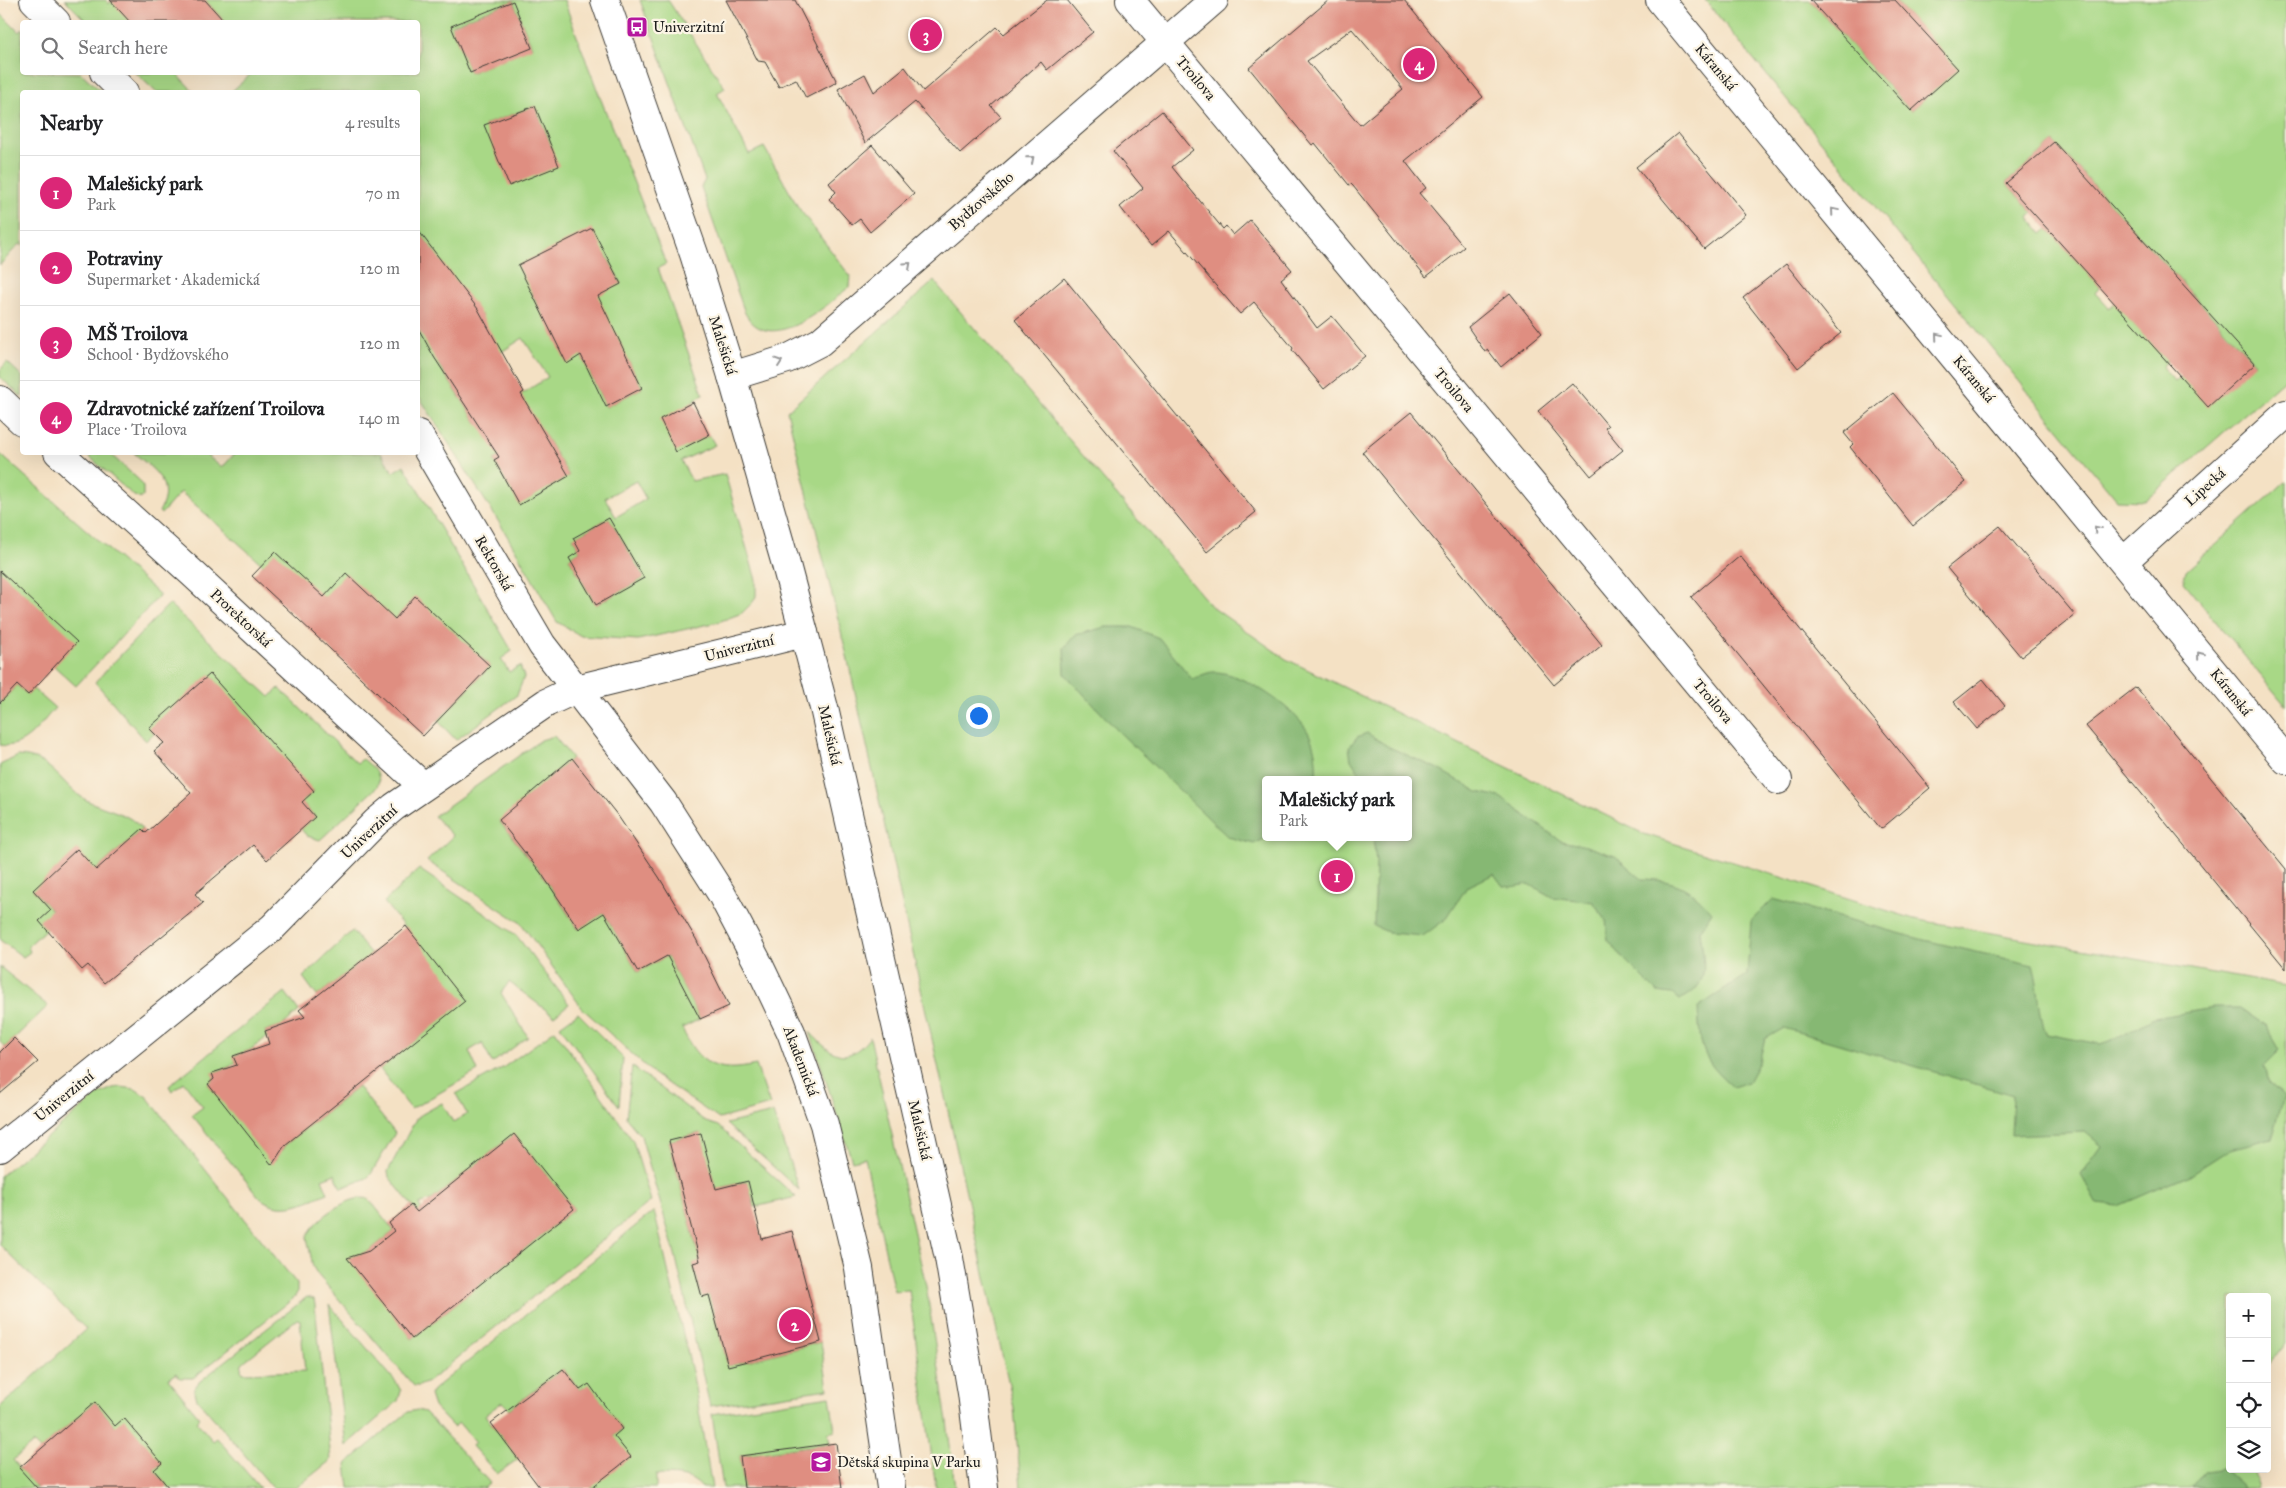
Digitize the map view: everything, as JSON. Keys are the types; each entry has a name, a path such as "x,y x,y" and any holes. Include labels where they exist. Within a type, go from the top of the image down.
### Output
{"street":[{"path":"34,0 54,20"},
{"name":"Malešická","path":"605,0 694,254 732,376 824,708 949,1258 970,1373 984,1488"},
{"name":"Troilova","path":"1130,0 1778,780"},
{"name":"Bydžovského","path":"732,376 787,359 820,342 1214,0"},
{"name":"Káranská","path":"1660,0 2286,760"},
{"path":"107,75 122,90"},
{"path":"0,400 20,419"},
{"name":"Lipecká","path":"2124,561 2286,414"},
{"name":"Rektorská","path":"420,437 542,645 576,689"},
{"name":"Prorektorská","path":"61,455 423,786"},
{"name":"Univerzitní","path":"0,1148 272,928 376,822 423,786 546,704 576,689 804,633"},
{"name":"Akademická","path":"576,689 663,802 721,893 758,963 791,1032 824,1124 854,1242 891,1488"}],"green space":[{"path":"65,0 106,0 109,4 112,0 182,0 160,20 85,20"},
{"path":"205,0 564,0 666,264 658,268 703,394 693,402 676,451 709,435 715,445 681,461 692,481 725,474 756,580 756,596 742,613 718,622 638,640 581,636 557,622 502,527 420,398 420,332 436,320 452,276 420,233 420,90 233,90 250,75 420,75 420,20 223,20","holes":["513,1 532,47 470,73 451,25","535,106 552,148 527,159 484,125","606,255 621,283 545,319 531,292","481,314 495,356 523,338 548,377 477,423 438,364 440,345 431,351 429,349","610,323 642,388 606,407 574,340","543,432 569,476 519,504 494,460","636,481 646,499 616,517 605,498","609,518 644,578 596,605 569,558 580,551 573,538"]},
{"path":"640,0 668,0 725,88 717,93 749,154 764,147 798,207 850,276 849,287 826,306 797,324 782,330 768,330 755,325 745,313 701,187 705,180"},
{"path":"1705,0 1810,0 1911,111 1957,69 1895,0 2286,0 2286,378 2145,501 2117,500","holes":["2054,142 2255,363 2208,406 2182,377 2175,382 2162,367 2167,361 2115,303 2109,308 2095,293 2100,287 2048,229 2042,234 2029,218 2033,213 2006,183"]},
{"path":"0,13 20,31 20,75 83,75 100,90 20,90 20,245 0,265"},
{"path":"138,75 178,75 192,90 154,90"},
{"path":"934,281 1212,607 1286,659 1644,834 1914,919 2286,986 2286,1343 2271,1363 2271,1293 2226,1293 2226,1473 2253,1473 2258,1488 1021,1488 1014,1408 847,656 787,411"},
{"path":"7,362 20,374 20,395 0,377 0,370"},
{"path":"0,454 160,595 76,686 54,666 0,571"},
{"path":"87,455 111,455 140,481 143,487 143,496 139,498 134,496"},
{"path":"136,455 206,455 222,468 233,455 382,455 393,472 404,465 512,651 501,659 509,672 520,666 524,677 517,695 456,740 438,721 490,666 415,597 395,619 324,597 263,565 181,492 161,514 159,512 165,493 163,485 155,471"},
{"path":"2286,481 2286,706 2183,582 2186,571"},
{"path":"169,604 270,697 279,688 357,763 363,759 378,774 377,787 320,840 307,836 301,829 315,817 302,802 314,791 150,728 154,733 146,741 95,682"},
{"path":"1106,627 1132,627 1159,638 1192,679 1214,672 1225,673 1253,685 1281,704 1303,724 1315,751 1316,776 1262,776 1262,840 1254,844 1228,837 1116,729 1065,674 1064,648 1075,635"},
{"path":"17,685 28,695 33,689 55,708 38,728 24,740 9,746 0,745 0,703"},
{"path":"1367,733 1389,747 1436,768 1478,792 1500,797 1561,841 1586,846 1615,856 1642,879 1673,883 1696,896 1712,912 1700,931 1704,962 1701,980 1697,987 1690,994 1679,1000 1672,994 1657,992 1608,940 1606,920 1593,902 1552,897 1529,884 1511,887 1503,886 1494,874 1467,887 1446,919 1423,936 1390,933 1374,926 1376,862 1373,841 1412,841 1412,776 1361,776 1351,760 1349,747 1357,737"},
{"path":"554,736 572,758 499,821 541,873 578,929 604,913 638,972 667,956 700,1019 682,1028 688,1041 695,1051 710,1064 730,1068 756,1065 770,1105 719,1119 655,1075 582,1008 521,923 427,861 453,836 434,816 541,740"},
{"path":"18,756 40,761 88,801 124,815 142,829 96,870 33,890 51,910 46,929 28,946 30,952 23,957 0,940 0,765"},
{"path":"419,869 516,935 569,1004 554,1016 509,982 501,993 528,1037 492,1063 482,1043 469,1051 478,1071 411,1109 380,1069 464,1001 384,902"},
{"path":"1773,899 1924,940 2033,965 2046,1034 2100,1044 2118,1038 2154,1018 2213,1008 2240,1008 2266,1026 2280,1050 2264,1066 2268,1083 2284,1097 2272,1138 2230,1149 2188,1176 2118,1206 2097,1204 2081,1175 2102,1146 2085,1132 2011,1135 2013,1095 1784,1028 1765,1039 1759,1062 1748,1082 1733,1087 1714,1068 1704,1052 1698,1007 1747,975 1751,921"},
{"path":"352,931 371,954 317,996 303,977"},
{"path":"0,967 48,1006 5,1047 0,1042"},
{"path":"285,992 299,1011 283,1025 265,1031 267,1037 250,1050 234,1056 236,1062 213,1073 214,1079 208,1084 270,1157 276,1160 285,1145 358,1087 395,1133 367,1178 341,1188 335,1174 322,1179 328,1193 302,1203 277,1206 260,1198 192,1115 203,1107 184,1082 172,1091 169,1086"},
{"path":"578,1013 623,1058 619,1106 560,1026"},
{"path":"555,1030 633,1141 651,1201 428,1382 414,1386 318,1275 313,1267 307,1237 317,1223 333,1209 352,1200 369,1199 394,1231 369,1251 353,1256 412,1339 574,1209 514,1134 433,1199 419,1204 421,1209 417,1212 389,1177 388,1171 417,1117 442,1103 453,1122 467,1114 456,1094 504,1067"},
{"path":"810,1032 832,1052 846,1055 862,1046 870,1037 926,1286 947,1421 955,1488 936,1488 909,1290 894,1291 865,1158 852,1161"},
{"path":"632,1066 706,1122 718,1126 796,1197 755,1207 747,1181 716,1189 700,1133 669,1141 700,1261 693,1264 702,1296 709,1295 728,1366 821,1342 828,1389 710,1406 675,1254 641,1136 626,1118"},
{"path":"121,1087 135,1089 147,1097 297,1284 297,1293 294,1298 193,1378 180,1378 176,1373 168,1379 200,1418 196,1421 213,1441 217,1438 260,1488 169,1488 154,1470 162,1463 115,1426 95,1402 40,1450 33,1443 13,1460 37,1488 0,1488 0,1407 86,1329 0,1245 0,1176 99,1094"},
{"path":"773,1113 799,1190 726,1124"},
{"path":"654,1211 693,1376 712,1488 702,1488 687,1478 656,1475 656,1488 591,1488 614,1436 622,1429 589,1385 580,1390 563,1369 509,1409 502,1402 485,1415 518,1459 497,1474 472,1446 475,1442 459,1423 453,1427 434,1407 430,1395 433,1390"},
{"path":"307,1297 314,1299 331,1460 296,1488 273,1488 197,1399 194,1389 199,1382","holes":["297,1319 300,1320 305,1371 243,1373 241,1370 242,1363"]},
{"path":"329,1304 396,1382 401,1391 398,1401 346,1446"},
{"path":"830,1396 835,1431 828,1433 830,1443 740,1456 744,1488 723,1488 712,1414"},
{"path":"417,1410 425,1412 490,1483 484,1488 349,1488 346,1464 408,1412"},
{"path":"2223,1468 2226,1473 2228,1473 2245,1488 2192,1488 2206,1471"}],"building":[{"path":"110,0 205,0 223,20 128,20"},
{"path":"726,0 795,0 837,82 806,98 796,79 779,87 765,62 758,61"},
{"path":"1047,0 1067,0 1093,32 1047,70 1041,62 991,106 1001,117 960,153 915,102 865,143 838,89 865,74 874,92 905,67 923,91 997,27 1004,34"},
{"path":"1329,0 1404,0 1483,97 1405,161 1426,188 1419,193 1464,247 1426,277 1353,186 1349,185 1315,143 1312,145 1249,68","holes":["1352,29 1403,89 1360,125 1307,61"]},
{"path":"1810,0 1895,0 1958,69 1911,111"},
{"path":"513,1 532,48 470,73 451,26"},
{"path":"535,106 559,166 509,186 484,125"},
{"path":"1162,111 1193,150 1172,167 1223,229 1226,226 1233,235 1250,220 1292,270 1281,279 1317,328 1332,316 1365,356 1324,389 1292,350 1293,348 1254,302 1240,314 1169,231 1151,246 1120,207 1143,188 1113,151"},
{"path":"1678,133 1746,215 1704,249 1636,167"},
{"path":"2054,142 2255,364 2208,407 2006,183"},
{"path":"872,145 914,194 870,232 860,219 852,225 829,199 836,192 829,183"},
{"path":"592,228 621,284 598,296 642,388 606,407 581,355 567,364 518,265"},
{"path":"420,233 478,309 524,392 521,394 569,476 519,505 494,460 499,457 434,357 420,332"},
{"path":"1786,264 1841,333 1798,368 1743,298"},
{"path":"1064,278 1256,512 1207,552 1015,320"},
{"path":"1510,293 1542,333 1501,367 1488,350 1485,352 1468,327"},
{"path":"1572,383 1608,426 1605,428 1623,450 1591,476 1538,411"},
{"path":"1893,393 1966,482 1913,526 1850,447 1853,444 1844,433"},
{"path":"693,402 709,435 676,452 660,419"},
{"path":"1411,412 1602,645 1554,685 1362,452"},
{"path":"609,518 644,578 596,605 569,558 580,551 573,538"},
{"path":"2000,526 2075,615 2021,657 1947,568"},
{"path":"275,552 324,597 346,573 395,619 415,596 490,666 423,736 252,576"},
{"path":"1740,556 1930,788 1881,829 1691,597"},
{"path":"0,571 77,642 28,695 17,685 0,703"},
{"path":"210,674 314,791 302,802 315,817 267,860 253,845 195,894 203,903 104,983 88,965 82,970 39,921 51,910 33,890 77,849 96,870 142,829 146,833 191,793 154,751 164,743 149,728"},
{"path":"1983,679 2005,706 1977,729 1954,702"},
{"path":"2136,687 2286,869 2286,969 2086,726"},
{"path":"572,758 618,816 659,877 696,939 729,1006 700,1019 667,956 638,972 604,913 579,929 541,873 499,820"},
{"path":"406,926 465,1001 285,1145 272,1165 208,1084 214,1079 212,1073 237,1065 233,1056 269,1044 265,1031 305,1017 299,1010"},
{"path":"14,1038 38,1062 0,1094 0,1052"},
{"path":"701,1133 716,1189 748,1181 762,1239 792,1231 821,1342 728,1366 709,1295 702,1297 693,1263 700,1261 669,1141"},
{"path":"514,1134 574,1209 412,1339 347,1258 369,1251 394,1231 389,1223 411,1205 417,1212"},
{"path":"563,1369 580,1390 589,1384 622,1429 614,1436 631,1457 591,1488 540,1488 491,1423"},
{"path":"95,1402 115,1426 124,1418 162,1463 154,1470 169,1488 37,1488 19,1468"},
{"path":"836,1443 842,1488 744,1488 740,1456"}],"place":[{"name":"Univerzitní","path":"637,27"},
{"name":"MŠ Troilova","path":"926,35"},
{"name":"Zdravotnické zařízení Troilova","path":"1419,64"},
{"name":"Malešický park","path":"1337,876"},
{"name":"Potraviny","path":"795,1325"},
{"name":"Dětská skupina V Parku","path":"821,1462"}]}
